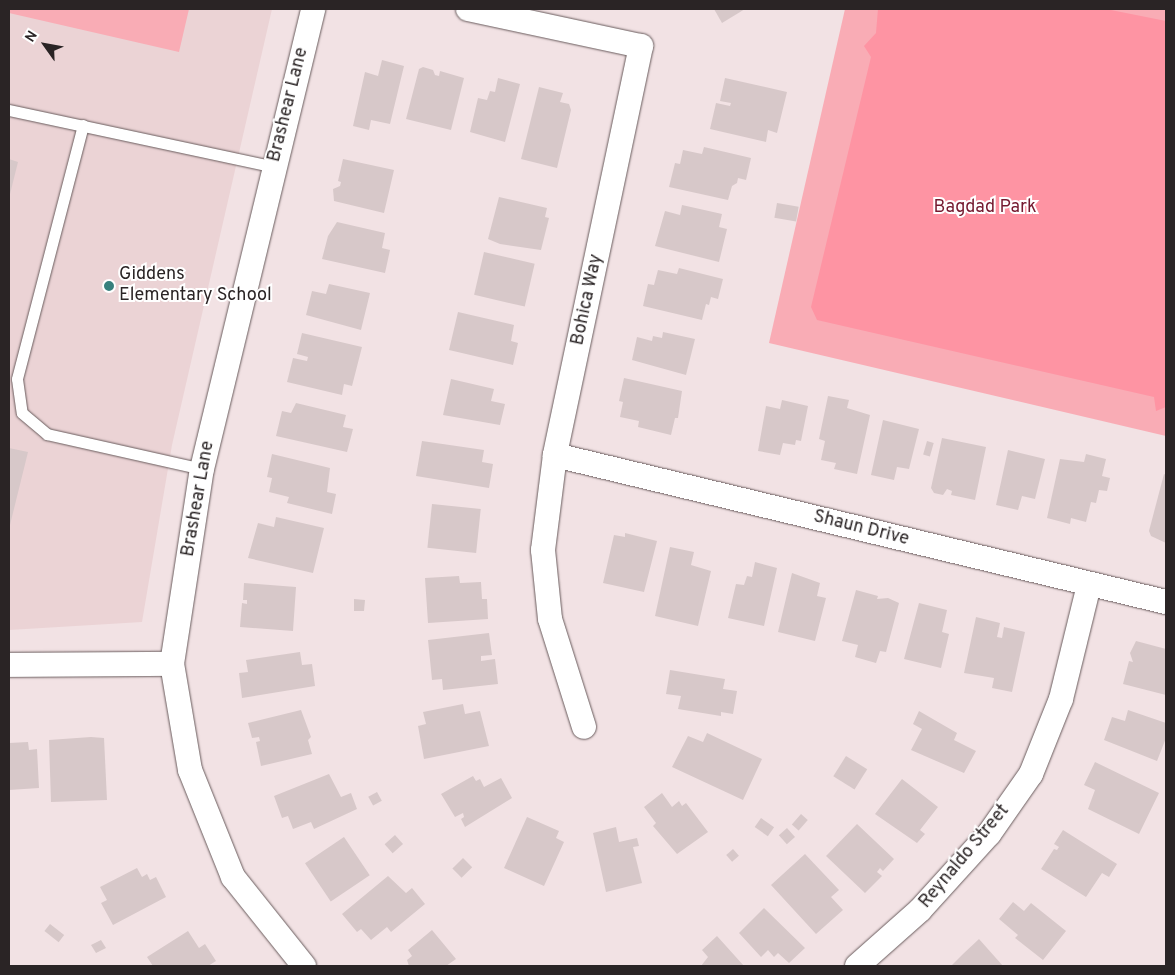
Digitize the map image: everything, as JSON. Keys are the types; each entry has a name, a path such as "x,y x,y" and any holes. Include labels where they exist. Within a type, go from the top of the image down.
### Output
{"street":[{"name":"Brashear Lane","path":"304,966 233,877 190,770 172,664 202,469 313,9"},
{"name":"Bohica Way","path":"468,9 641,46 555,455 543,550 550,619 584,727"},
{"name":"Shaun Drive","path":"555,455 1166,602"},
{"name":"Reynaldo Street","path":"857,966 939,889 989,834 1031,774 1061,699 1089,585"},
{"path":"9,665 172,664"}],"lane":[{"path":"9,110 274,167"},
{"path":"83,126 17,380 22,413 47,434 202,469"}],"shaded area":[{"name":"Giddens Elementary School","path":"9,9 272,9 172,445 142,622 9,630"},
{"name":"Bagdad Park","path":"878,9 1106,9 1166,21 1166,407 1156,411 1154,397 817,320 811,307 871,57 864,46 876,33"}],"green space":[{"path":"9,9 189,9 179,52 9,13"},
{"name":"Bagdad Park","path":"845,9 1166,9 1166,436 769,343"}],"building":[{"path":"714,9 745,9 722,23"},
{"path":"382,60 404,66 390,124 371,120 369,130 353,126 365,72 378,76"},
{"path":"423,67 433,70 435,75 439,76 440,71 464,78 451,130 406,119 419,69"},
{"path":"498,78 520,84 505,142 470,132 478,98 487,100 490,91 495,92"},
{"path":"725,78 787,92 777,133 768,130 766,142 710,129 716,103 730,106 731,103 720,101"},
{"path":"539,87 563,93 560,102 569,104 571,110 557,168 521,159"},
{"path":"704,147 751,158 746,180 738,178 737,183 732,186 728,200 669,187 675,163 680,164 683,150 702,154"},
{"path":"9,159 18,162 9,198"},
{"path":"343,159 394,170 384,213 334,201 333,189 340,186 341,182 338,181"},
{"path":"499,197 547,208 545,217 549,218 541,250 500,244 488,239"},
{"path":"777,203 799,207 796,222 774,218"},
{"path":"682,205 722,214 719,227 727,229 719,262 655,246 665,211 680,215"},
{"path":"337,222 385,233 382,248 390,250 385,273 322,259 328,236"},
{"path":"484,252 535,264 525,307 474,295"},
{"path":"679,268 723,279 718,299 711,297 709,305 706,304 702,320 643,306 648,284 654,285 658,270 677,274"},
{"path":"329,284 370,293 361,330 306,315 312,291 326,294"},
{"path":"458,312 514,325 511,341 518,343 513,365 449,350"},
{"path":"663,332 695,339 686,375 632,360 637,337 652,341 653,336 662,338"},
{"path":"302,333 362,347 352,386 344,384 342,395 287,382 293,358 307,361 308,357 297,354"},
{"path":"624,378 682,391 678,418 675,418 671,435 638,427 639,421 620,417 623,402 619,401"},
{"path":"451,379 494,389 491,401 505,404 500,425 443,415"},
{"path":"828,396 849,400 847,408 870,415 857,474 834,469 836,463 821,460 825,441 819,439"},
{"path":"782,400 808,406 801,441 796,440 795,445 783,443 780,455 758,451 766,406 780,409"},
{"path":"296,403 346,415 343,427 353,429 347,452 276,436 282,411 291,413"},
{"path":"883,420 919,429 909,469 897,467 894,480 871,475"},
{"path":"942,438 986,447 975,500 951,495 952,491 947,489 943,495 934,493 931,488"},
{"path":"422,441 484,450 482,462 493,464 489,488 416,476"},
{"path":"927,441 934,443 930,456 923,454"},
{"path":"9,448 28,452 9,529"},
{"path":"1008,450 1045,459 1035,499 1022,496 1018,510 996,505"},
{"path":"272,454 330,468 327,492 336,494 332,514 287,503 289,497 269,492 272,478 267,477"},
{"path":"1086,454 1106,459 1102,476 1110,478 1107,491 1099,490 1096,503 1091,502 1086,522 1071,518 1070,524 1047,518 1060,459 1084,462"},
{"path":"1164,474 1166,475 1166,543 1151,536 1149,531"},
{"path":"432,504 481,509 476,553 427,548"},
{"path":"276,517 324,528 313,573 248,558 258,523 274,527"},
{"path":"625,533 657,541 644,592 603,583 614,535 625,537"},
{"path":"670,547 694,552 691,565 711,571 698,626 655,616"},
{"path":"755,562 777,568 764,626 728,618 736,584 744,585 747,576 752,577"},
{"path":"792,573 820,583 817,596 826,598 815,641 778,632"},
{"path":"459,576 460,583 481,582 482,599 487,599 488,619 428,623 425,578"},
{"path":"244,583 296,587 293,631 240,627 242,603 247,604 247,600 243,600"},
{"path":"856,590 878,596 877,599 888,598 899,603 886,652 880,651 876,663 855,657 858,645 842,641"},
{"path":"354,599 365,600 364,611 354,611"},
{"path":"919,603 947,610 942,632 949,634 941,668 904,659"},
{"path":"976,617 1000,623 997,637 1002,638 1004,627 1025,632 1012,692 992,688 994,678 964,673"},
{"path":"489,633 492,655 481,656 481,661 495,659 498,684 443,690 442,679 432,680 428,640"},
{"path":"1136,641 1166,649 1166,695 1123,684 1129,661 1133,662 1130,653"},
{"path":"300,652 302,665 312,664 315,686 242,698 239,673 248,672 246,660"},
{"path":"670,670 725,679 723,689 737,691 733,714 721,712 721,716 678,709 681,696 666,694"},
{"path":"463,704 465,714 480,711 489,746 424,759 418,726 426,724 423,712"},
{"path":"301,710 311,737 308,740 312,754 261,766 256,742 260,741 259,737 252,738 248,723"},
{"path":"1128,710 1166,723 1166,738 1157,761 1104,740 1112,717 1125,721"},
{"path":"919,711 957,733 954,740 976,751 964,773 911,750 922,729 913,724"},
{"path":"707,733 762,759 743,800 672,767 688,736 703,742"},
{"path":"104,738 107,800 51,802 49,740"},
{"path":"28,742 29,750 37,749 39,788 9,790 9,743"},
{"path":"846,756 867,769 854,790 833,776"},
{"path":"1095,762 1159,793 1139,834 1088,809 1095,790 1084,785"},
{"path":"329,774 341,797 351,793 357,809 314,829 311,822 293,829 288,816 282,818 274,796"},
{"path":"473,776 476,781 480,779 484,787 501,778 512,798 465,827 461,819 464,817 463,813 455,817 441,794"},
{"path":"902,779 938,807 920,830 925,834 917,843 875,814"},
{"path":"377,792 382,801 373,806 368,797"},
{"path":"662,793 672,807 679,801 682,806 686,803 708,832 677,854 653,826 656,823 644,807"},
{"path":"801,814 808,820 799,830 792,825"},
{"path":"527,817 559,831 556,838 564,842 544,886 504,868"},
{"path":"761,818 774,827 768,836 755,827"},
{"path":"857,824 894,859 883,871 880,868 877,872 882,876 865,893 826,856"},
{"path":"616,827 619,842 637,838 639,846 633,847 642,883 606,892 593,833"},
{"path":"787,828 795,837 787,844 779,835"},
{"path":"1063,830 1117,864 1109,877 1102,873 1086,897 1041,869 1054,849 1057,850 1059,847 1054,844"},
{"path":"395,835 403,844 393,853 385,844"},
{"path":"344,837 370,875 331,901 305,863"},
{"path":"733,849 739,856 732,862 726,855"},
{"path":"805,854 839,890 831,897 843,910 816,934 771,885"},
{"path":"463,858 472,867 462,878 452,869"},
{"path":"137,868 142,877 147,874 150,880 156,877 166,897 113,925 101,903 107,900 100,887"},
{"path":"388,876 406,893 412,888 425,904 391,932 387,927 371,940 361,929 357,932 342,914"},
{"path":"1013,902 1024,911 1031,903 1066,931 1043,960 1015,938 1018,935 999,919"},
{"path":"764,908 805,948 789,963 778,953 774,957 768,950 761,957 739,933"},
{"path":"50,924 64,935 59,942 44,931"},
{"path":"432,930 456,959 446,966 409,966 407,960 412,956 408,950"},
{"path":"188,931 199,948 205,944 216,961 208,966 153,966 147,957"},
{"path":"717,936 744,966 701,966 708,957 702,950"},
{"path":"979,939 1003,966 951,966 963,954"},
{"path":"101,940 106,948 96,953 91,945"}],"place":[{"name":"Giddens Elementary School","path":"109,286"}]}
